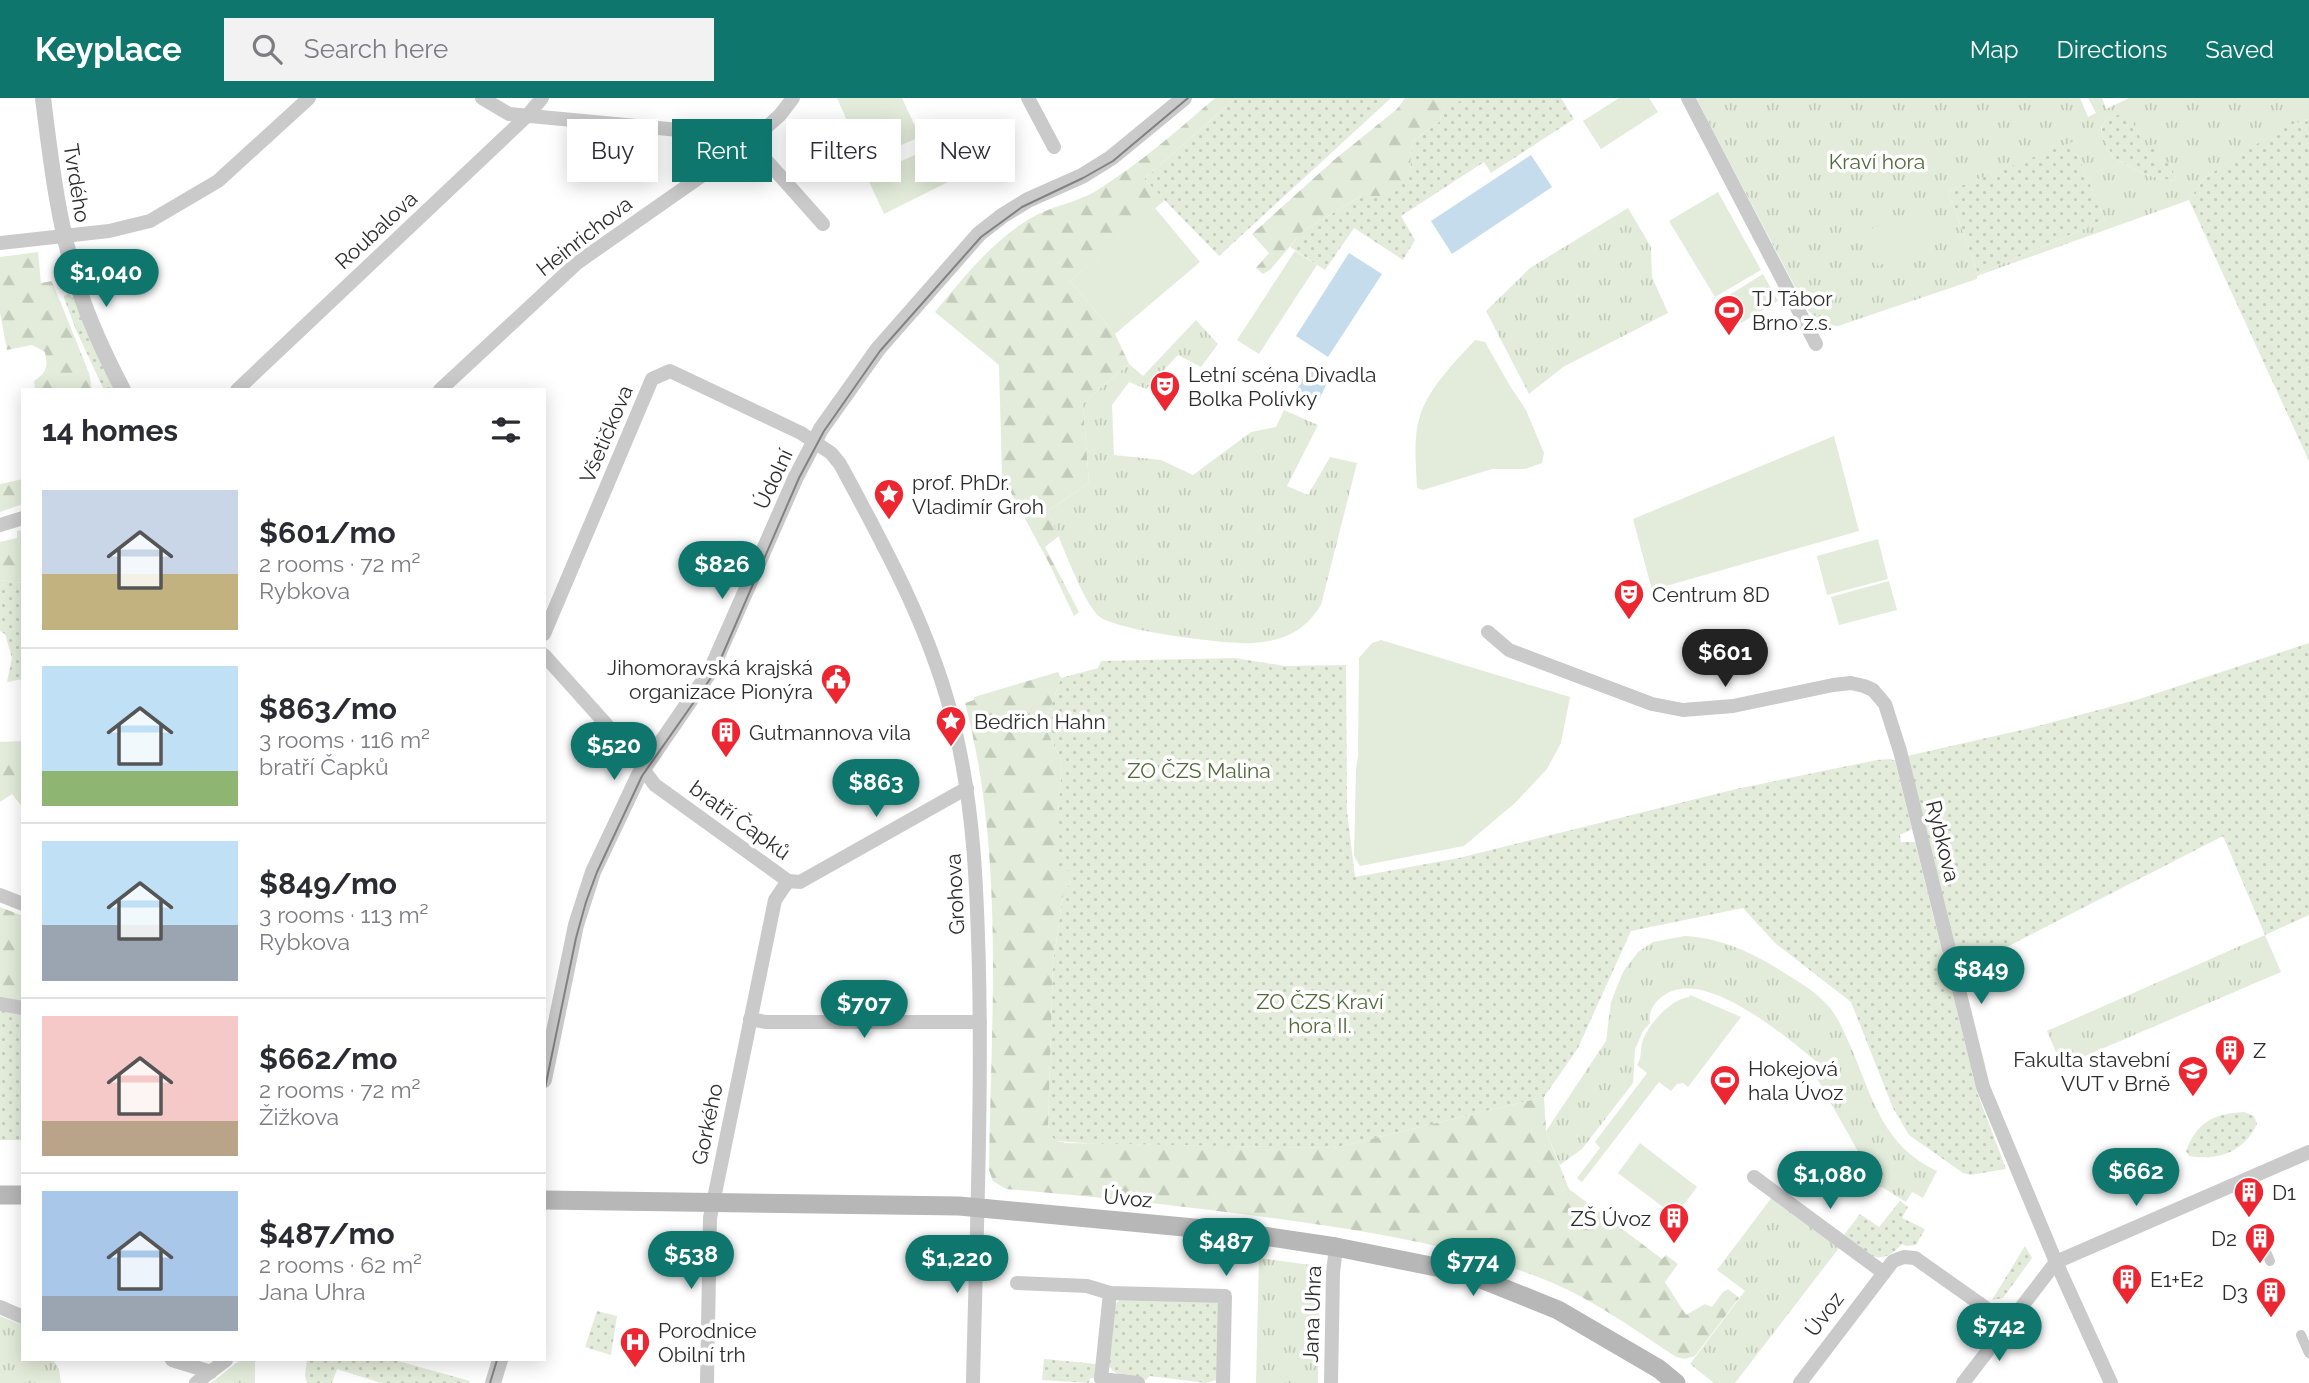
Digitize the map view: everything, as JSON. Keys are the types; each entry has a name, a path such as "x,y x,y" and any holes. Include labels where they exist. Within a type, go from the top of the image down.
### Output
{"main road":[{"path":"0,1195 21,1195"},
{"name":"Úvoz","path":"546,1200 976,1207 1237,1232 1336,1247 1466,1273 1558,1310 1659,1369 1676,1383"}],"street":[{"name":"Tvrdého","path":"43,98 64,237 80,293 122,388"},
{"path":"0,243 47,236 109,232 150,220 218,181 309,98"},
{"path":"482,98 509,114 672,129"},
{"name":"Roubalova","path":"239,388 527,116 542,98"},
{"name":"Heinrichova","path":"772,122 793,98"},
{"path":"1028,98 1054,147"},
{"name":"Údolní","path":"546,1070 579,912 593,872 642,768 711,670 814,442 878,349 986,228 1020,204 1082,176 1111,158 1184,98"},
{"path":"1688,98 1816,344"},
{"path":"772,167 823,224"},
{"name":"Heinrichova","path":"442,388 577,263 693,182"},
{"name":"Všetičkova","path":"546,629 652,379 670,371 801,433 814,442"},
{"name":"Grohova","path":"814,442 831,453 840,464 892,558 924,631 955,727 967,788 976,865 980,1022 972,1383"},
{"path":"0,525 21,519"},
{"name":"Rybkova","path":"1488,632 1510,650 1652,704 1683,710 1733,706 1851,683 1873,690 1880,696 1885,704 1899,751 1983,1087 2110,1383"},
{"name":"bratří Čapků","path":"546,657 623,743 655,785 788,881 800,882 967,788"},
{"name":"Gorkého","path":"707,1383 712,1202 775,900 788,881"},
{"path":"0,895 21,903"},
{"path":"0,1004 21,1008"},
{"path":"750,1019 766,1022 980,1022"},
{"path":"1963,1383 2056,1262 2309,1152"},
{"path":"1754,1177 1884,1273"},
{"path":"2259,1236 2270,1261"},
{"name":"Jana Uhra","path":"1331,1383 1336,1247"},
{"name":"Úvoz","path":"1800,1383 1893,1261 1904,1257 1915,1258 2007,1323"},
{"path":"1017,1283 1087,1286 1110,1293 1225,1296 1223,1383"},
{"path":"1110,1293 1101,1378 1107,1381 1138,1383"},
{"path":"0,1307 21,1316"},
{"path":"2301,1335 2309,1353"},
{"path":"176,1361 211,1371"},
{"path":"195,1383 225,1361"},
{"path":"493,1383 500,1361"}],"green space":[{"path":"837,98 902,98 915,126 915,139 901,145 901,119 846,119"},
{"path":"1215,98 1236,98 1144,179 1165,200 1070,281 1115,334 1129,364 1083,403 1089,483 1048,511 1059,536 1045,547 1079,612 1074,616 1002,476 999,365 935,312 979,260 1017,227 1039,214 1080,199 1112,181"},
{"path":"1236,98 1391,98 1219,256 1144,179"},
{"path":"1405,98 1465,98 1462,101 1445,103 1440,121 1412,142 1410,170 1395,191 1386,196 1361,196 1303,231 1270,270 1263,274 1256,268 1269,253 1252,234 1334,160 1397,109"},
{"path":"1465,98 1561,98 1574,119 1491,173 1484,162 1401,216 1415,240 1403,260 1354,228 1325,270 1290,247 1303,231 1361,196 1386,196 1410,170 1412,142 1440,121 1445,102 1462,101"},
{"path":"1619,98 1649,98 1658,112 1601,149 1583,121"},
{"name":"Kraví hora","path":"1696,98 2080,98 2088,117 2096,113 2088,98 2102,98 2106,109 2129,98 2309,98 2309,119 2299,124 2296,119 2204,178 2189,200 1977,276 1977,279 1838,326 1821,324 1806,308","holes":["2127,111 2145,148 2155,144 2157,159 2170,163 2176,178 2174,181 2145,175 2113,157 2101,134 2101,128 2105,121","2072,142 2105,220 1978,274 1948,191"]},
{"path":"2127,110 2145,147 2155,144 2170,163 2176,178 2174,181 2145,175 2113,157 2101,134 2102,126 2105,121"},
{"path":"2296,118 2299,124 2309,119 2309,461 2189,200 2204,178"},
{"path":"2072,141 2105,220 1978,274 1948,191"},
{"path":"915,155 915,182 948,182 884,214 869,182 901,182 901,161"},
{"path":"1718,192 1761,270 1715,297 1669,221"},
{"path":"1924,206 1938,240 1878,266 1864,232"},
{"path":"1155,208 1200,262 1115,334 1070,281"},
{"path":"1628,208 1651,247 1652,277 1668,313 1563,367 1529,394 1486,311 1530,268"},
{"path":"1295,251 1317,265 1259,354 1237,340"},
{"path":"38,252 41,283 52,281 89,373 92,388 35,388 34,381 46,369 45,352 32,345 7,350 0,313 0,257"},
{"path":"1763,274 1778,301 1741,323 1726,297"},
{"path":"69,294 75,300 113,388 103,388 76,330 64,296"},
{"path":"1196,320 1218,344 1201,367 1178,355 1146,389 1129,382 1112,405 1114,455 1161,460 1193,475 1251,432 1276,427 1284,410 1318,425 1287,486 1308,495 1330,457 1357,463 1321,605 1299,629 1274,640 1241,643 1199,639 1150,632 1100,617 1093,610 1079,584 1048,511 1089,483 1083,403 1129,364 1143,376"},
{"path":"1475,340 1485,342 1526,410 1544,453 1542,463 1525,469 1492,469 1423,490 1417,488 1416,433 1424,405 1443,375"},
{"path":"1834,436 1859,531 1652,590 1633,519"},
{"path":"21,479 21,505 0,512 0,484"},
{"path":"21,530 21,583 0,580 0,542 17,538 17,531"},
{"path":"1878,539 1888,579 1827,595 1817,556"},
{"path":"0,580 21,583 21,679 7,682 12,658 5,634 0,631"},
{"path":"1889,581 1897,610 1839,625 1831,597"},
{"path":"1381,640 1570,697 1561,743 1547,769 1515,803 1464,846 1360,866 1354,856 1359,658 1372,643"},
{"path":"2309,643 2309,915 2265,935 2223,836 1962,970 1958,969 1907,756 2136,700"},
{"name":"ZO ČZS Kraví hora II.","path":"1235,658 1285,666 1346,665 1347,811 1355,877 1459,858 1736,789 1877,760 1895,761 1912,829 1900,835 1901,842 1915,842 1977,1092 2006,1169 1970,1175 1963,1173 1909,1135 1893,1108 1851,1002 1775,943 1743,908 1631,931 1578,1048 1544,1097 1334,1148 1056,1141 1048,1133 1053,963 1063,895 1071,881 1058,866 1062,762 1044,725 1061,678 1098,668 1101,661"},
{"path":"1058,672 1061,678 1044,725 1062,762 1058,866 1071,872 1071,881 1063,895 1053,963 1048,1132 1056,1141 1334,1148 1544,1097 1546,1131 1569,1189 1662,1259 1666,1255 1678,1264 1665,1282 1686,1315 1705,1304 1712,1307 1728,1289 1739,1298 1695,1356 1685,1359 1676,1357 1601,1308 1553,1283 1455,1251 1388,1236 1286,1220 1006,1189 993,1181 989,1170 993,994 991,876 978,760 965,703 974,700 974,697"},
{"path":"21,741 21,805 12,794 0,802 0,742"},
{"path":"0,907 21,915 21,1003 0,998"},
{"path":"2265,935 2281,972 2062,1066 2047,1031"},
{"path":"1685,936 1721,942 1753,955 1805,986 1825,1002 1841,1024 1883,1121 1905,1149 1937,1171 1923,1198 1912,1192 1906,1202 1878,1187 1814,1073 1817,1062 1744,1008 1700,990 1680,989 1663,996 1654,1004 1650,1023 1635,1049 1633,1083 1582,1149 1560,1165 1546,1131 1606,1041 1611,1002 1623,972 1638,952 1653,942"},
{"path":"1690,995 1741,1017 1688,1087 1683,1083 1677,1084 1671,1091 1659,1082 1582,1182 1577,1178 1600,1148 1595,1142 1647,1073 1637,1065 1649,1028 1675,1002"},
{"path":"0,1009 21,1012 21,1140 0,1140"},
{"path":"2244,1112 2254,1116 2257,1124 2245,1142 2220,1155 2189,1156 2186,1151 2190,1141 2201,1126 2223,1115"},
{"path":"1640,1143 1697,1187 1675,1216 1618,1173"},
{"path":"1772,1197 1839,1248 1735,1383 1714,1383 1690,1364 1745,1291 1717,1270"},
{"path":"1900,1201 1908,1207 1902,1218 1925,1229 1916,1245 1902,1244 1894,1252 1879,1257 1866,1253 1844,1235 1860,1214 1879,1227"},
{"path":"2025,1246 2032,1258 2003,1298 1992,1300"},
{"path":"1259,1258 1311,1265 1319,1272 1318,1383 1256,1383"},
{"path":"1120,1299 1215,1301 1219,1304 1219,1375 1216,1380 1206,1383 1150,1376 1146,1380 1114,1372 1107,1363 1115,1305"},
{"path":"597,1311 617,1316 611,1355 585,1347"},
{"path":"0,1316 21,1324 21,1361 54,1361 59,1369 61,1383 0,1383"},
{"path":"1044,1359 1097,1364 1096,1378 1090,1378 1089,1383 1042,1380"},
{"path":"239,1361 255,1361 255,1383 211,1383"},
{"path":"307,1361 398,1361 470,1381 381,1383 337,1369 332,1383 307,1383"}],"water":[{"path":"1531,155 1552,187 1452,254 1431,221"},
{"path":"1349,253 1382,274 1328,357 1296,336"},
{"path":"1310,364 1331,374 1319,400 1297,390"}],"tram line":[{"path":"546,1083 576,938 597,872 642,776 715,672 799,478 824,431 880,351 981,237 1022,207 1113,161 1188,98"},
{"path":"490,1383 497,1361"}],"place":[{"name":"TJ Tábor Brno z.s.","path":"1729,337"},
{"name":"Letní scéna Divadla Bolka Polívky","path":"1165,413"},
{"name":"prof. PhDr. Vladimír Groh","path":"889,521"},
{"name":"Centrum 8D","path":"1629,621"},
{"name":"Jihomoravská krajská organizace Pionýra","path":"836,706"},
{"name":"Bedřich Hahn","path":"951,748"},
{"name":"Gutmannova vila","path":"726,759"},
{"name":"Z","path":"2230,1077"},
{"name":"Fakulta stavební VUT v Brně","path":"2193,1098"},
{"name":"Hokejová hala Úvoz","path":"1725,1107"},
{"name":"D1","path":"2249,1219"},
{"name":"ZŠ Úvoz","path":"1674,1245"},
{"name":"D2","path":"2260,1265"},
{"name":"E1+E2","path":"2127,1306"},
{"name":"D3","path":"2271,1319"},
{"name":"Porodnice Obilní trh","path":"635,1369"}],"park label":[{"name":"ZO ČZS Malina","path":"1199,770"}]}
